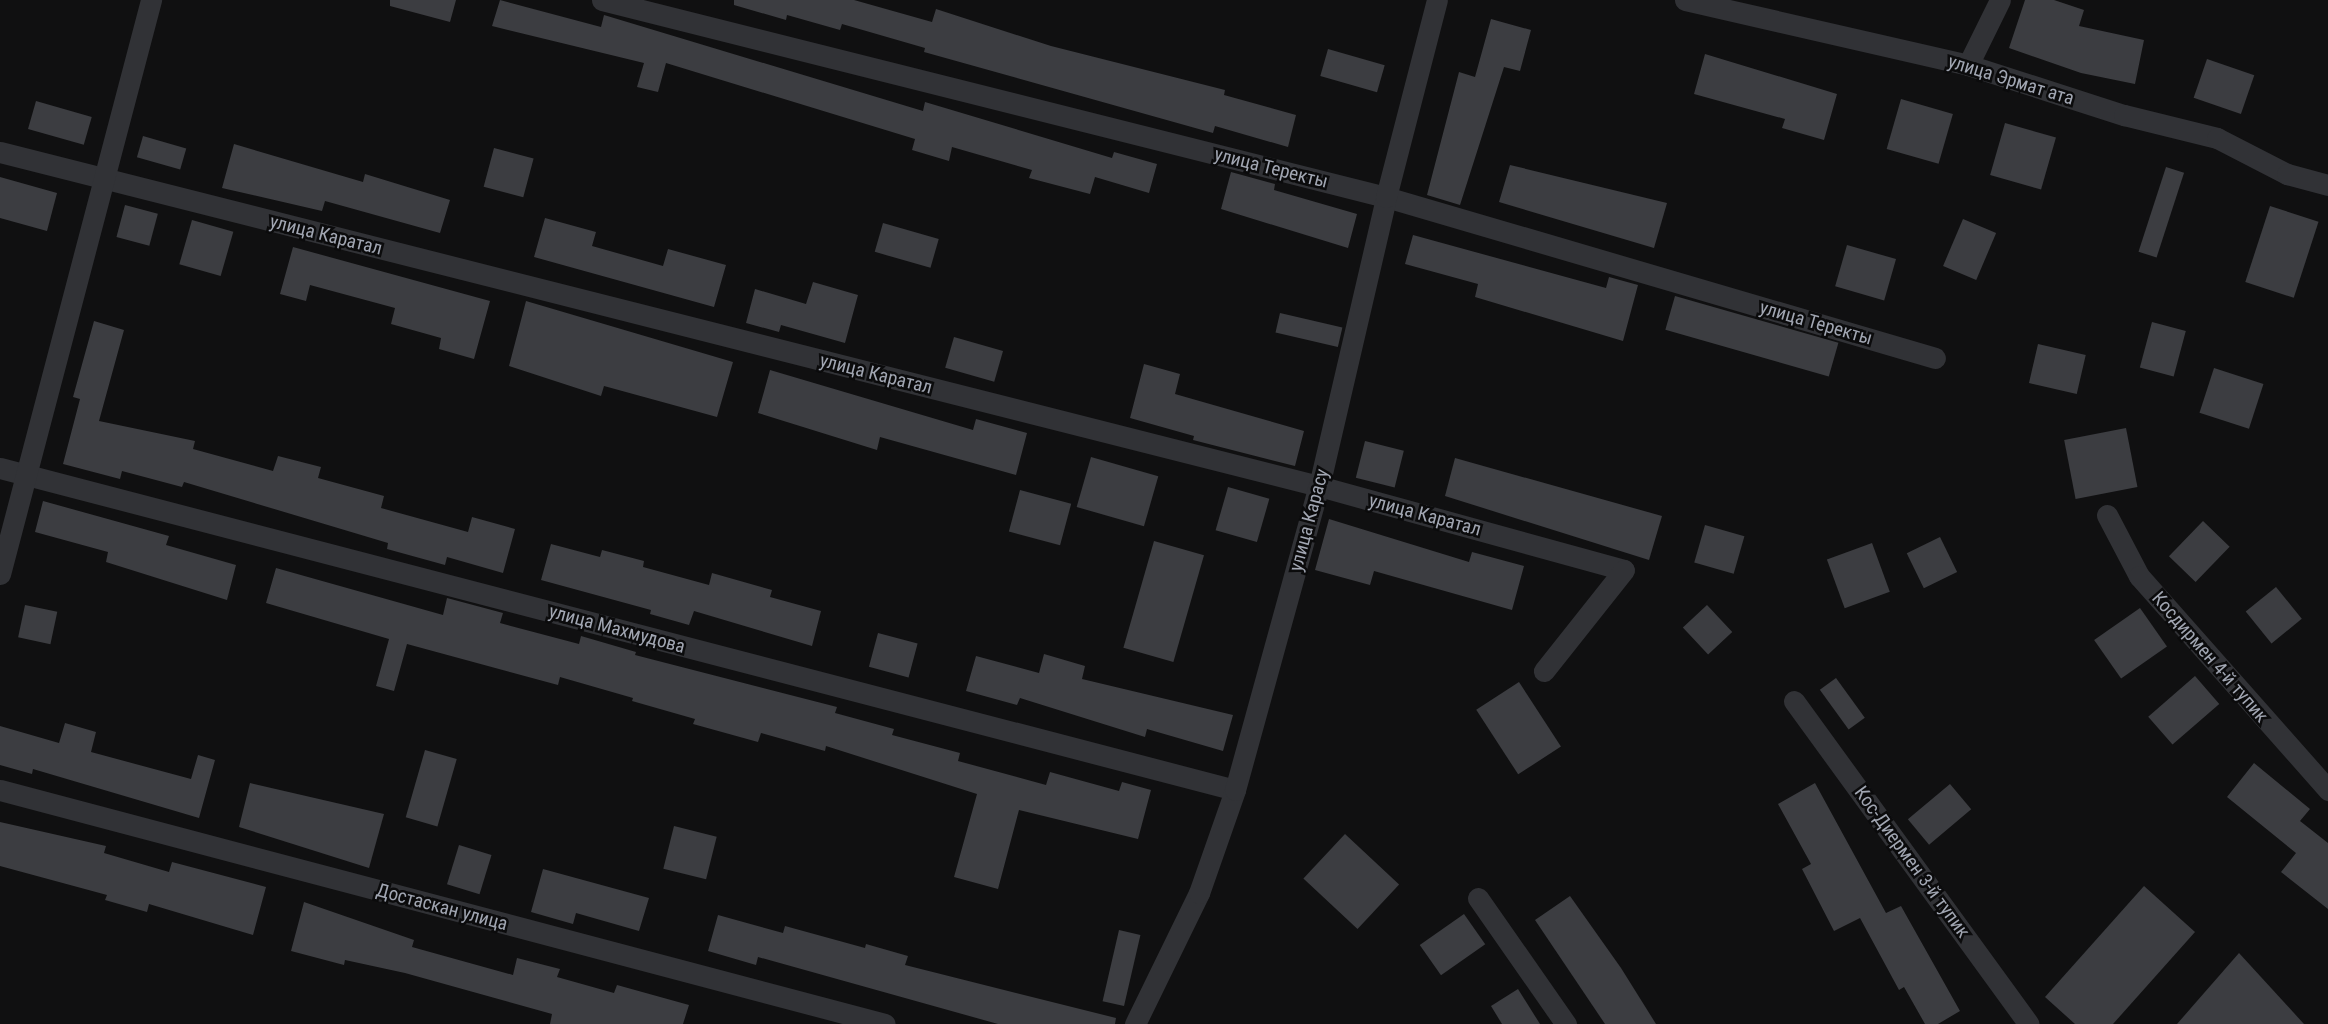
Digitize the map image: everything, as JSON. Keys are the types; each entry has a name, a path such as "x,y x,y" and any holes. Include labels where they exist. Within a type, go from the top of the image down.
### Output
{"street":[{"path":"0,574 151,0"},
{"name":"улица Теректы","path":"601,0 1386,197 1935,358"},
{"name":"улица Карасу","path":"1135,1024 1199,893 1235,790 1319,486 1386,197 1437,0"},
{"name":"улица Эрмат ата","path":"1685,0 1968,65 2124,115 2217,138 2287,174 2328,185"},
{"path":"1968,65 2000,0"},
{"name":"улица Каратал","path":"0,152 1319,486 1625,570 1544,671"},
{"name":"улица Махмудова","path":"0,468 1235,790"},
{"name":"Косдирмен 4-й тупик","path":"2107,514 2139,576 2328,790"},
{"name":"Кос-Диермен 3-й тупик","path":"1794,701 2029,1024"},
{"name":"Достаскан улица","path":"0,790 885,1024"},
{"path":"1478,898 1566,1024"}],"building":[{"path":"390,0 456,0 450,22 390,6"},
{"path":"500,0 601,27 604,15 923,111 925,102 1112,158 1114,152 1157,164 1149,193 1095,177 1090,194 1029,178 1032,170 952,147 949,161 912,150 915,139 666,63 658,92 637,87 644,63 492,26"},
{"path":"734,0 854,0 932,22 936,9 1051,46 1225,90 1224,95 1296,115 1288,147 1215,126 1213,133 924,52 925,48 842,24 840,30 787,15 786,20 734,5"},
{"path":"2025,0 2054,0 2084,10 2079,26 2144,40 2135,84 2081,73 2009,48"},
{"path":"1491,19 1531,30 1520,71 1504,67 1460,205 1427,195 1459,72 1475,77"},
{"path":"1328,49 1385,65 1377,92 1320,76"},
{"path":"1705,54 1837,94 1824,140 1782,128 1785,119 1694,94"},
{"path":"2207,59 2254,75 2241,114 2194,98"},
{"path":"1901,99 1953,114 1939,164 1887,149"},
{"path":"36,101 92,117 84,145 28,129"},
{"path":"2005,123 2056,138 2041,190 1990,175"},
{"path":"143,136 186,148 180,170 137,157"},
{"path":"234,144 363,182 365,174 450,200 440,233 325,201 322,211 222,188"},
{"path":"494,148 534,159 523,197 484,187"},
{"path":"1510,165 1667,203 1654,248 1499,202"},
{"path":"2166,167 2184,173 2157,258 2138,252"},
{"path":"1231,172 1275,184 1274,190 1357,214 1348,248 1221,209"},
{"path":"0,177 57,193 47,231 0,218"},
{"path":"125,205 158,214 149,246 116,237"},
{"path":"2270,206 2319,222 2294,298 2245,282"},
{"path":"545,218 596,232 592,246 663,266 668,249 726,265 714,307 534,257"},
{"path":"1963,219 1996,233 1976,280 1943,266"},
{"path":"192,220 233,232 221,276 179,264"},
{"path":"883,223 939,239 930,268 875,252"},
{"path":"1413,235 1606,288 1609,277 1638,285 1623,341 1475,297 1478,284 1405,264"},
{"path":"1847,245 1896,259 1884,300 1835,286"},
{"path":"293,247 490,301 474,359 439,349 441,338 391,324 395,308 310,285 306,301 280,294"},
{"path":"813,282 858,295 845,343 781,325 779,332 746,323 755,289 806,304"},
{"path":"1675,296 1838,343 1829,377 1665,330"},
{"path":"526,301 733,362 717,417 604,386 601,396 509,366"},
{"path":"1280,313 1342,327 1338,347 1276,332"},
{"path":"94,321 124,330 99,421 195,441 193,449 273,471 278,456 321,467 318,478 384,496 381,508 468,532 472,517 515,529 503,573 447,557 445,565 387,549 388,543 184,482 182,487 122,471 120,479 63,464 80,399 73,397"},
{"path":"2152,322 2186,331 2174,376 2140,367"},
{"path":"954,337 1003,351 994,382 945,368"},
{"path":"2038,344 2086,355 2077,394 2029,383"},
{"path":"1144,364 1180,374 1175,394 1304,431 1295,466 1193,440 1194,436 1130,418"},
{"path":"2214,368 2263,384 2249,429 2199,413"},
{"path":"770,370 973,430 976,419 1027,433 1016,475 880,437 877,450 758,413"},
{"path":"2126,428 2137,487 2076,499 2064,440"},
{"path":"1365,441 1404,451 1395,488 1356,478"},
{"path":"1091,457 1158,476 1144,526 1077,507"},
{"path":"1455,458 1662,516 1649,560 1445,496"},
{"path":"1228,487 1269,499 1257,542 1216,530"},
{"path":"1020,490 1071,504 1060,545 1009,532"},
{"path":"43,501 169,536 166,545 236,565 227,600 106,562 108,552 35,532"},
{"path":"1329,519 1469,562 1472,552 1524,566 1512,610 1374,571 1370,585 1315,570"},
{"path":"2203,521 2230,547 2196,582 2169,556"},
{"path":"1705,525 1744,536 1734,574 1694,562"},
{"path":"1940,537 1957,572 1924,588 1907,553"},
{"path":"1154,541 1204,555 1173,662 1123,648"},
{"path":"1872,543 1890,592 1845,608 1827,559"},
{"path":"551,544 600,557 602,550 644,561 643,567 709,585 712,573 772,590 770,597 821,611 812,646 694,611 689,625 650,614 651,610 541,580"},
{"path":"276,568 443,615 447,598 503,613 500,623 579,644 581,636 636,652 635,655 837,707 835,713 894,729 892,735 960,753 958,761 1046,785 1050,772 1119,791 1122,782 1151,790 1138,839 1019,810 998,889 954,877 977,794 826,746 825,751 761,733 758,742 693,724 695,719 560,677 558,685 407,644 394,691 376,686 389,639 266,603"},
{"path":"2276,587 2302,619 2271,643 2246,612"},
{"path":"25,605 57,612 50,644 18,637"},
{"path":"1707,605 1732,632 1708,655 1683,628"},
{"path":"2140,608 2167,647 2121,679 2094,640"},
{"path":"878,633 918,644 909,677 869,667"},
{"path":"1044,654 1085,666 1082,679 1233,715 1223,751 1147,729 1145,737 1020,698 1017,705 966,691 976,656 1039,673"},
{"path":"2195,676 2219,704 2172,745 2148,717"},
{"path":"1836,678 1865,718 1849,729 1820,690"},
{"path":"1519,682 1561,747 1518,774 1476,710"},
{"path":"65,723 96,732 91,752 191,779 198,755 215,760 199,818 33,769 32,774 0,765 0,726 59,743"},
{"path":"425,750 457,759 437,826 406,817"},
{"path":"2254,763 2310,809 2300,821 2328,843 2328,909 2281,872 2296,853 2227,797"},
{"path":"250,783 384,814 369,868 239,827"},
{"path":"1815,783 1886,913 1901,906 1960,1011 1938,1024 1925,1024 1904,987 1899,990 1860,918 1834,931 1802,869 1811,864 1778,804"},
{"path":"1950,784 1971,809 1929,845 1908,819"},
{"path":"0,822 106,846 104,853 169,872 172,862 266,887 253,935 149,904 147,912 105,900 107,895 0,866"},
{"path":"674,826 717,837 706,879 663,869"},
{"path":"1345,834 1399,884 1358,929 1303,879"},
{"path":"459,845 492,855 480,894 447,884"},
{"path":"543,869 649,898 639,931 576,913 573,924 531,912"},
{"path":"2144,886 2195,932 2113,1024 2075,1024 2045,997"},
{"path":"1570,896 1621,968 1656,1024 1605,1024 1535,920"},
{"path":"304,902 414,940 412,947 513,975 517,958 560,969 557,977 614,993 617,985 689,1005 683,1024 550,1024 552,1014 405,973 345,960 344,965 291,951"},
{"path":"1464,914 1485,944 1441,975 1420,945"},
{"path":"718,915 783,933 785,926 865,948 866,944 908,956 905,965 1116,1018 1115,1024 998,1024 758,957 756,965 708,951"},
{"path":"1119,930 1140,935 1124,1006 1103,1001"},
{"path":"2239,953 2304,1024 2177,1024"},
{"path":"1518,989 1540,1024 1502,1024 1491,1006"}]}
